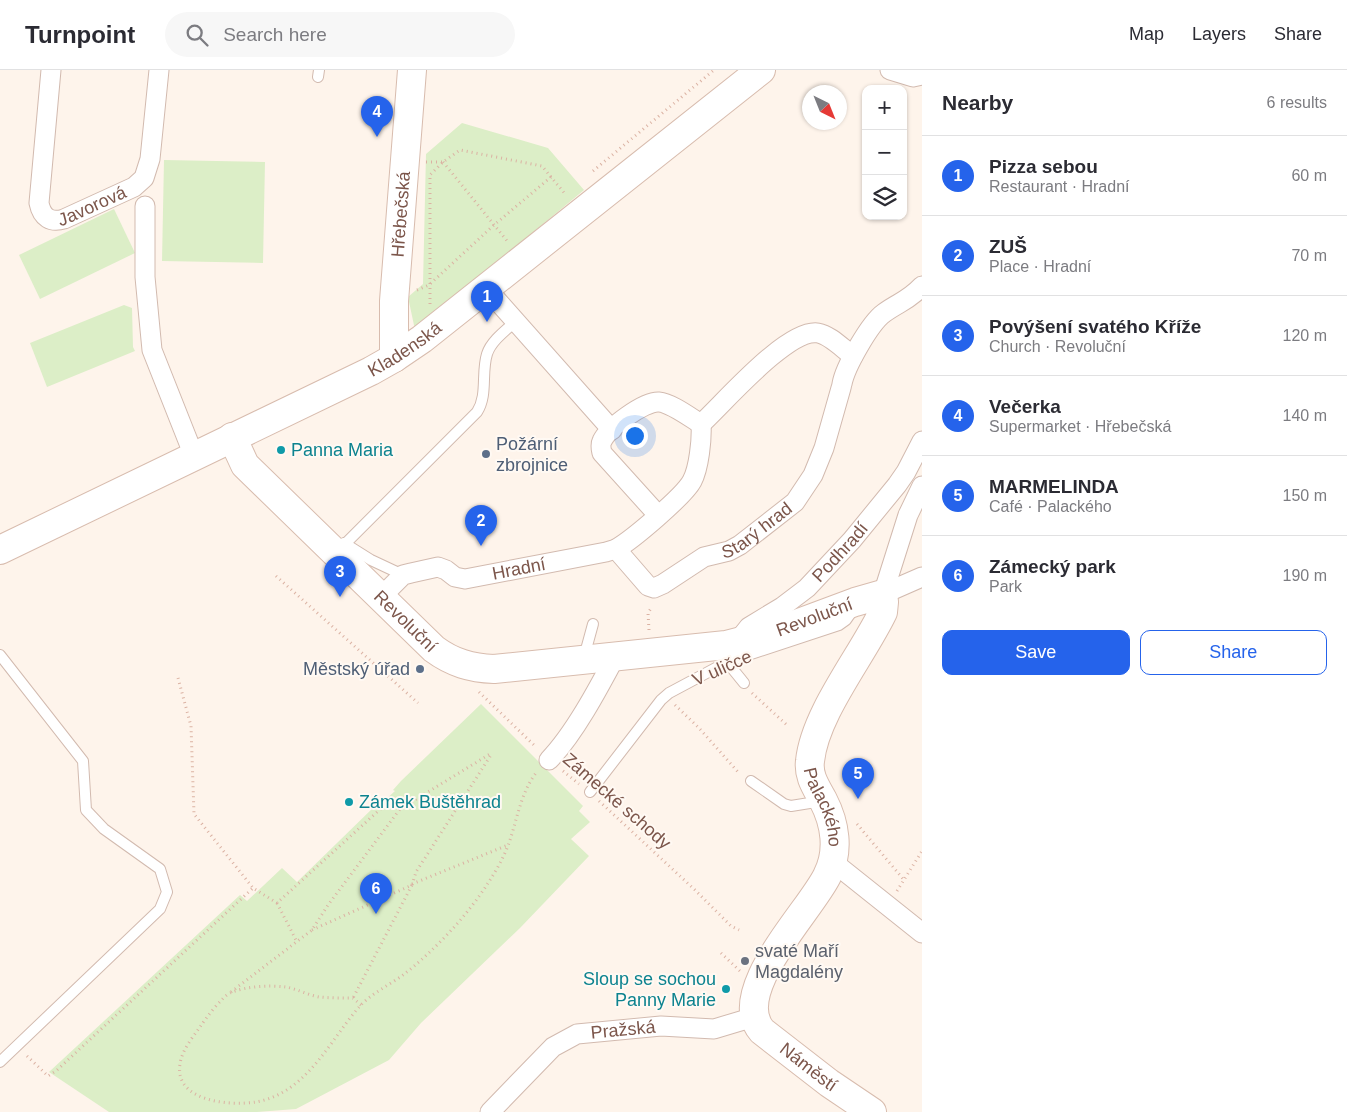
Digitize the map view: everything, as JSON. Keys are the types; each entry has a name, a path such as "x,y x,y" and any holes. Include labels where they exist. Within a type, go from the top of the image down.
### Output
{"street":[{"name":"Javorová","path":"51,70 39,203 45,217 54,221 64,219 134,187 144,178 150,159 159,70"},
{"name":"Hřebečská","path":"394,358 394,301 412,70"},
{"name":"Kladenská","path":"0,550 371,371 394,358 422,339 486,288 570,199 761,70"},
{"path":"890,70 913,76 922,75"},
{"name":"Javorová","path":"145,206 145,277 152,350 194,456"},
{"name":"Starý hrad","path":"616,549 648,586 654,588 700,559 728,551 745,542 790,506 802,494 813,475 824,448 844,371 853,356 881,316 910,298 922,286"},
{"path":"486,288 612,430"},
{"path":"658,515 602,453 602,441 632,413 656,402 665,404 701,424 758,366 807,332 823,334 853,356"},
{"name":"Hradní","path":"404,575 438,567 465,579 616,549 682,494 693,478 697,465 701,424"},
{"name":"Revoluční","path":"232,437 245,465 340,548 381,597 434,650 460,664 477,668 494,669 615,657 732,652 769,634 855,602 883,594 922,577"},
{"name":"Podhradí","path":"732,652 749,627 782,607 807,588 852,540 897,486 922,441"},
{"path":"883,594 908,515 922,486"},
{"path":"381,597 404,575"},
{"name":"Palackého","path":"754,1017 754,1000 768,965 786,934 822,886 833,862 835,834 831,818 813,783 810,773 812,747 829,708 883,612 883,594"},
{"path":"549,760 560,748 615,657"},
{"path":"833,862 922,933"},
{"name":"Pražská","path":"490,1112 553,1047 577,1034 661,1026 714,1029 754,1017"},
{"name":"Náměstí","path":"754,1017 762,1031 829,1083 872,1112"}],"lane":[{"path":"404,575 340,548 477,412 482,403 487,354 494,342 516,321"},
{"path":"583,660 594,624"},
{"path":"732,652 744,682"},
{"name":"V uličce","path":"590,792 665,697 732,652"},
{"path":"0,655 83,761 86,810 104,830 160,869 168,892 160,910 0,1062"},
{"path":"751,781 784,804 791,806 823,800"}],"path":[{"path":"588,176 714,70"},
{"path":"429,285 430,175 443,162 460,150 542,166 570,199"},
{"path":"443,162 508,242 515,236"},
{"path":"394,301 429,285 494,225 551,177"},
{"path":"276,576 418,703"},
{"path":"178,678 191,726 194,814 253,888 277,903 297,942"},
{"path":"744,682 755,696 788,726"},
{"path":"665,697 698,727 741,775"},
{"name":"Zámecké schody","path":"485,698 549,760 590,792 656,852 731,926 739,930"},
{"path":"312,930 328,905 400,810 491,755 416,872 412,885 353,998"},
{"path":"508,845 312,930 228,994 200,1027 189,1044 180,1064 181,1076 186,1086 203,1098 225,1102 257,1102 275,1096 295,1084 320,1059 361,1005 420,961 463,917 488,882 508,845 526,790 535,774 549,760"},
{"path":"277,903 387,803 400,810"},
{"path":"887,906 922,851"},
{"path":"17,1046 48,1076 253,888"},
{"path":"228,994 252,988 287,988 318,996 353,998 361,1005"}],"green space":[{"path":"462,123 548,148 584,190 415,330 408,297 423,284 426,154"},
{"path":"164,160 265,162 263,263 162,261"},
{"path":"114,209 135,253 40,299 19,255"},
{"path":"124,305 132,308 133,347 135,351 47,387 30,343"},
{"path":"481,704 583,806 579,811 590,822 571,839 589,856 520,928 421,1023 389,1060 296,1109 257,1112 109,1112 49,1072 240,895 247,901 282,868 297,882 376,805 395,791 393,790 401,781"}],"place":[{"name":"Večerka","path":"377,137"},
{"name":"Pizza sebou","path":"487,322"},
{"name":"Panna Maria","path":"281,450"},
{"name":"Požární zbrojnice","path":"486,454"},
{"name":"ZUŠ","path":"481,546"},
{"name":"Povýšení svatého Kříže","path":"340,597"},
{"name":"Městský úřad","path":"420,669"},
{"name":"MARMELINDA","path":"858,799"},
{"name":"Zámek Buštěhrad","path":"349,802"},
{"name":"Zámecký park","path":"376,914"},
{"name":"svaté Maří Magdalény","path":"745,961"},
{"name":"Sloup se sochou Panny Marie","path":"726,989"}]}
